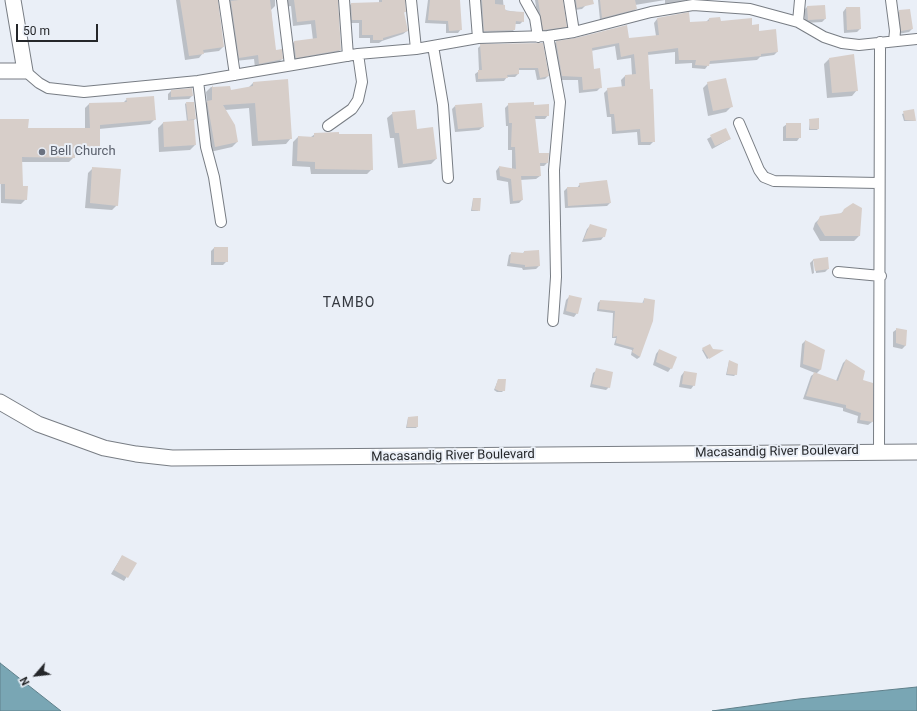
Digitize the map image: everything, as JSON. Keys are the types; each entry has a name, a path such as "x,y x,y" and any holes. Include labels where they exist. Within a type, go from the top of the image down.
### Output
{"street":[{"path":"13,0 25,71 39,83 48,88 84,92 198,81 353,55 416,49 478,38 548,36 574,32 667,4 693,2 750,9 798,22 824,37 842,44 860,45 917,39"},
{"path":"224,0 235,75"},
{"path":"282,0 290,65"},
{"path":"328,126 352,109 358,100 362,72 353,55 344,0"},
{"path":"411,0 416,49"},
{"path":"475,0 478,38"},
{"path":"525,0 535,18 538,37"},
{"path":"569,0 574,32"},
{"path":"798,22 800,0"},
{"path":"891,0 895,31 894,41"},
{"path":"548,36 560,102 554,170 556,277 553,322"},
{"path":"879,450 879,313 881,276 878,183 880,42"},
{"path":"433,46 443,105 448,178"},
{"path":"0,71 25,71"},
{"path":"198,81 206,147 214,177 221,222"},
{"path":"738,123 759,170 764,177 774,181 878,183"},
{"path":"838,272 881,276"},
{"name":"Macasandig River Boulevard","path":"0,402 38,424 104,448 136,454 172,458 418,457 879,450 917,452"}],"water":[{"path":"0,663 61,711 0,711"},
{"path":"917,687 917,711 712,711 799,699"}],"building":[{"path":"180,0 218,0 224,47 203,50 204,54 189,56"},
{"path":"270,0 276,50 282,49 283,59 259,64 258,55 239,58 231,1"},
{"path":"294,0 338,0 341,50 296,58 294,41 317,38 315,20 297,22"},
{"path":"382,0 405,0 406,12 404,12 408,31 383,38 383,40 373,40 373,35 362,35 362,20 352,20 351,3 382,2"},
{"path":"430,0 460,0 462,30 449,31 448,21 428,20"},
{"path":"482,0 495,0 495,4 505,5 505,9 507,11 524,12 524,22 516,21 515,30 484,31"},
{"path":"538,0 563,0 567,27 543,30"},
{"path":"576,0 593,0 594,4 577,8"},
{"path":"600,0 635,0 637,9 602,18"},
{"path":"825,5 826,19 808,20 807,6"},
{"path":"846,7 860,7 861,29 847,30"},
{"path":"910,9 913,29 901,31 899,10"},
{"path":"689,12 690,22 709,21 709,18 720,17 721,21 752,18 752,25 759,24 759,31 776,29 778,52 761,54 761,56 710,61 709,66 695,65 696,60 679,60 678,48 648,52 650,89 653,89 655,142 641,142 640,129 616,131 614,114 610,114 607,88 625,86 625,75 636,74 634,54 621,57 619,43 592,48 594,69 600,68 602,88 583,90 582,77 562,76 556,41 576,38 627,25 629,38 659,35 657,18"},
{"path":"543,43 549,76 540,78 538,68 519,68 519,74 507,75 508,78 478,79 478,70 482,70 480,44"},
{"path":"854,54 858,91 832,93 829,58"},
{"path":"726,78 733,107 713,111 707,82"},
{"path":"288,79 292,139 258,141 255,103 223,105 235,125 238,142 215,147 207,101 212,100 212,85 213,87 230,86 231,90 253,86 253,82"},
{"path":"192,88 193,96 171,97 171,90"},
{"path":"154,96 156,120 100,125 100,149 75,149 75,158 22,157 23,186 28,186 27,200 5,199 5,184 0,184 0,119 29,119 28,128 90,128 89,103 127,102 126,98"},
{"path":"186,102 194,102 196,119 188,120"},
{"path":"534,102 534,105 549,104 549,116 535,116 539,153 549,153 548,163 540,163 541,176 521,176 523,200 513,201 511,179 500,176 499,166 516,169 515,147 511,147 512,123 509,123 508,103"},
{"path":"482,103 484,127 458,129 455,105"},
{"path":"914,109 916,121 905,120 903,111"},
{"path":"415,110 417,129 433,127 437,159 403,164 399,133 395,133 392,112"},
{"path":"819,118 819,129 810,129 809,119"},
{"path":"194,120 196,145 164,147 163,122"},
{"path":"786,123 801,123 801,138 786,138"},
{"path":"726,128 731,139 715,146 710,135"},
{"path":"339,132 339,134 372,134 373,170 315,169 315,162 297,161 298,136 314,137 314,133"},
{"path":"92,167 121,169 118,206 90,203"},
{"path":"607,180 611,203 568,206 567,187 580,187 579,183"},
{"path":"473,198 481,198 480,211 472,210"},
{"path":"853,203 862,208 860,236 825,236 817,223 820,216 842,213 844,209"},
{"path":"590,224 607,229 605,237 584,239"},
{"path":"214,247 228,247 228,262 214,262"},
{"path":"539,250 540,266 525,267 525,265 510,263 511,252 524,253 524,251"},
{"path":"828,257 829,269 815,271 813,259"},
{"path":"569,295 582,298 578,314 566,311"},
{"path":"644,298 655,300 653,321 640,357 632,352 634,348 616,343 617,336 613,337 615,311 599,309 600,300 644,303"},
{"path":"896,328 907,330 906,346 896,343"},
{"path":"805,340 825,350 821,370 803,364"},
{"path":"710,344 713,349 724,350 709,359 702,348"},
{"path":"659,349 677,357 672,369 656,362"},
{"path":"846,359 865,371 863,380 873,383 873,422 860,420 861,413 846,408 846,405 806,396 814,372 838,381"},
{"path":"729,360 738,364 737,375 727,374"},
{"path":"596,368 613,372 610,388 592,384"},
{"path":"684,371 697,373 695,386 682,384"},
{"path":"498,379 506,379 505,391 495,389"},
{"path":"418,416 418,427 407,427 408,417"},
{"path":"122,555 137,563 128,578 114,570"}],"place":[{"name":"Bell Church","path":"42,152"}],"district":[{"name":"TAMBO","path":"349,303"}]}
